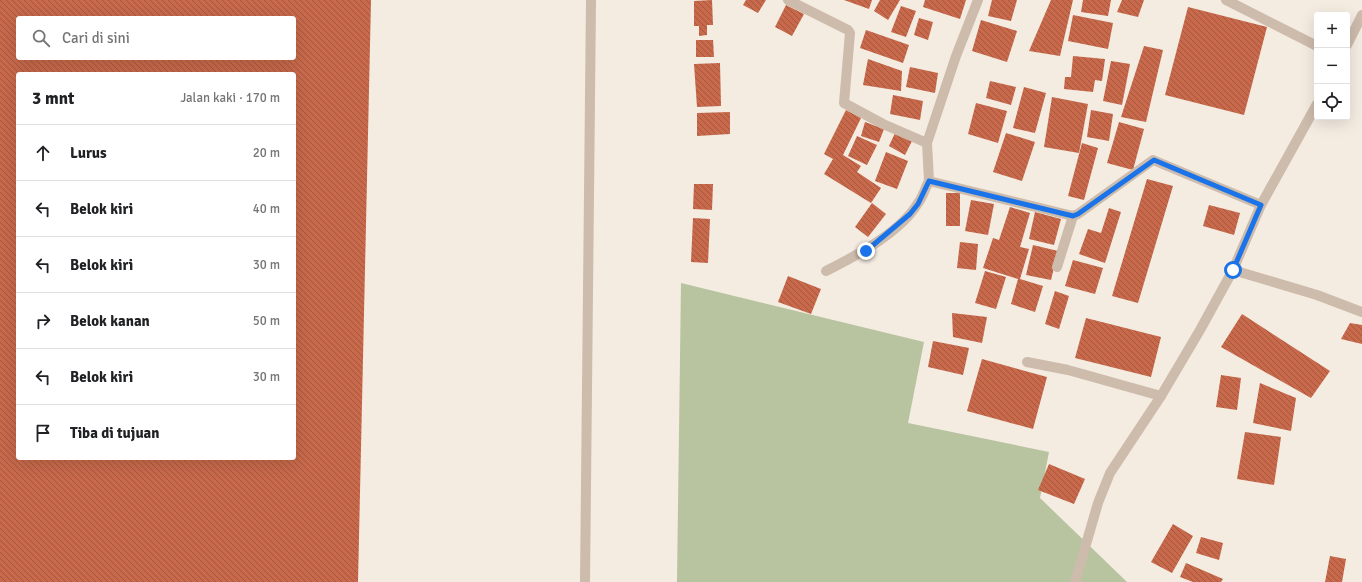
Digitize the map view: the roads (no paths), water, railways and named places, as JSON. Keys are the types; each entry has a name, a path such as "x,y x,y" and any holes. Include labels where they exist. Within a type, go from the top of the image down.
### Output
{"street":[{"path":"585,582 591,0"},
{"path":"788,0 848,30 850,33 844,102 883,124 927,143"},
{"path":"826,271 866,251 905,219 918,204 929,181 927,143 956,56 978,0"},
{"path":"1226,0 1314,44"},
{"path":"1350,39 1362,15"},
{"path":"1075,582 1098,503 1110,473 1161,396 1233,270 1261,205 1314,109"},
{"path":"929,181 1073,216 1154,160 1261,205"},
{"path":"1057,267 1073,216"},
{"path":"1233,270 1317,295 1362,312"},
{"path":"1027,362 1068,370 1161,396"}]}
